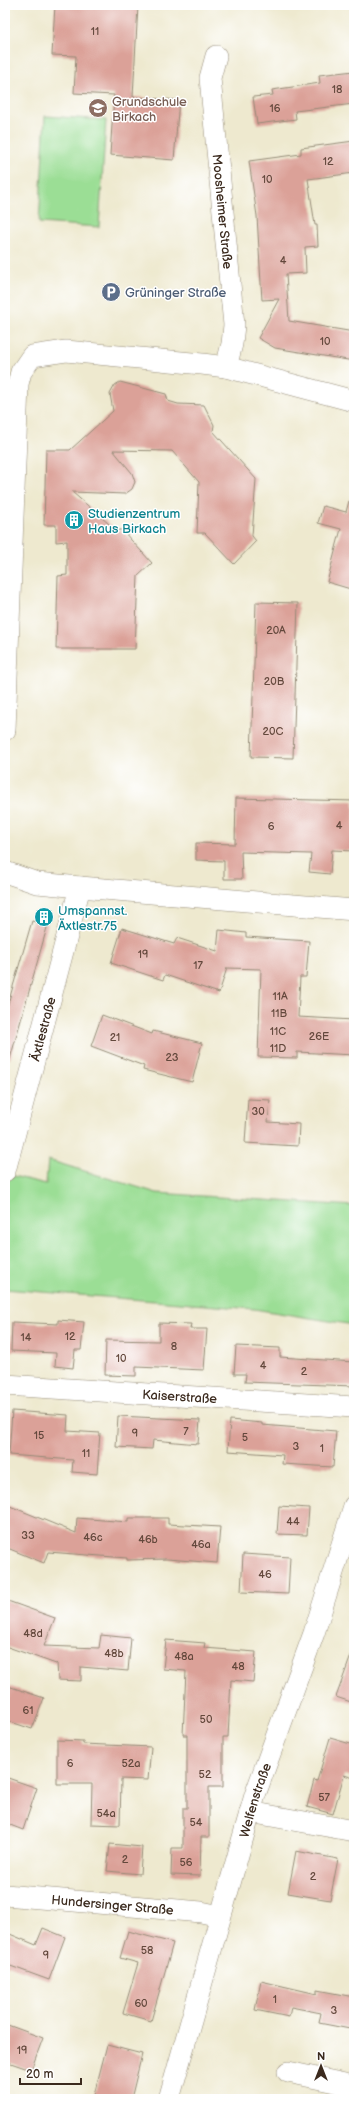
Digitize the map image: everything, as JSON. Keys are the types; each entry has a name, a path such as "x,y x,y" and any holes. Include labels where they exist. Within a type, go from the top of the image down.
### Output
{"street":[{"name":"Moosheimer Straße","path":"216,56 210,78 234,325 232,344 226,367"},
{"path":"5,730 18,384 26,364 32,356 66,351 145,357 226,367 354,401"},
{"path":"5,872 37,883 80,888 354,910"},
{"name":"Äxtlestraße","path":"5,1171 80,888"},
{"name":"Kaiserstraße","path":"5,1385 354,1407"},
{"name":"Welfenstraße","path":"169,2099 250,1812 314,1633 354,1506"},
{"path":"250,1812 354,1831"},
{"name":"Hundersinger Straße","path":"5,1895 201,1912 220,1916"},
{"path":"288,2072 354,2086"}],"green space":[{"path":"45,116 106,120 99,227 39,223"},
{"path":"48,1160 157,1193 354,1206 354,1325 254,1309 5,1289 5,1174 46,1184"}],"building":[{"name":"Grundschule Birkach","path":"55,5 138,5 133,97 179,100 174,160 110,155 114,95 74,93 76,56 52,55"},
{"path":"354,71 354,104 295,111 296,119 257,124 253,97 273,95 272,90 320,83 319,75"},
{"path":"354,141 354,173 308,179 315,225 317,225 318,246 305,247 306,273 286,274 289,321 354,332 354,361 275,348 258,338 279,299 262,300 257,216 249,161 301,154 301,148"},
{"name":"Studienzentrum Haus Birkach","path":"120,382 166,394 168,401 178,404 204,405 214,425 213,431 256,479 252,536 256,541 234,564 205,533 197,533 199,482 172,451 113,450 132,473 135,482 132,489 125,494 72,492 116,530 122,530 152,563 138,576 135,649 56,649 58,576 67,575 67,541 56,542 56,525 44,525 46,450 70,450 113,411 110,394 115,385"},
{"path":"349,501 354,501 354,590 327,582 341,529 318,523 323,506 346,512"},
{"path":"256,602 298,603 293,758 251,757"},
{"path":"236,798 354,801 354,851 332,850 330,874 309,872 311,854 241,852 242,879 224,879 224,861 196,860 196,843 235,844"},
{"path":"32,921 48,924 10,1059 5,1059 5,1014"},
{"path":"122,928 174,944 177,938 217,951 219,930 246,933 246,937 309,941 306,977 300,977 298,1017 354,1020 354,1055 297,1052 297,1058 258,1057 261,969 227,968 219,993 165,975 163,980 111,963"},
{"path":"102,1015 152,1034 153,1031 202,1043 192,1082 143,1070 144,1066 91,1046"},
{"path":"248,1099 270,1100 268,1122 299,1124 298,1146 245,1143"},
{"path":"58,1320 84,1322 81,1350 75,1350 73,1368 55,1366 56,1353 11,1351 12,1322 58,1324"},
{"path":"159,1323 191,1324 190,1329 207,1329 204,1370 136,1367 136,1376 105,1375 106,1340 159,1341"},
{"path":"236,1346 280,1348 280,1357 354,1362 354,1386 245,1382 246,1374 234,1374"},
{"path":"12,1411 68,1415 67,1431 100,1433 97,1474 72,1472 73,1460 9,1455"},
{"path":"118,1416 200,1420 198,1444 153,1440 152,1449 116,1447"},
{"path":"230,1420 262,1423 262,1425 336,1431 333,1467 282,1464 283,1455 228,1451"},
{"path":"5,1504 76,1533 77,1518 128,1522 128,1518 168,1518 168,1524 220,1527 217,1563 167,1559 127,1560 127,1558 48,1552 44,1563 5,1547"},
{"path":"279,1506 309,1508 307,1535 277,1534"},
{"path":"243,1554 290,1557 288,1594 241,1592"},
{"path":"5,1600 55,1618 44,1646 99,1648 101,1635 131,1638 128,1671 81,1667 81,1681 58,1680 57,1663 56,1664 5,1646"},
{"path":"166,1640 205,1643 204,1648 256,1652 253,1682 231,1680 228,1737 223,1737 223,1787 209,1787 209,1837 201,1837 200,1876 171,1875 172,1848 183,1848 183,1808 187,1808 187,1735 183,1735 186,1671 163,1669"},
{"path":"352,1653 354,1654 354,1703 336,1697"},
{"path":"5,1685 44,1698 32,1729 5,1720"},
{"path":"330,1738 354,1745 354,1778 344,1775 333,1814 307,1807 314,1780 317,1781"},
{"path":"57,1740 83,1741 83,1744 151,1747 148,1780 121,1779 120,1825 91,1824 92,1784 57,1784"},
{"path":"5,1777 37,1788 23,1830 5,1823"},
{"path":"110,1844 142,1847 140,1874 107,1871"},
{"path":"296,1851 338,1859 330,1900 288,1893"},
{"path":"43,1928 65,1937 49,1980 5,1964 5,1932 36,1945"},
{"path":"128,1931 173,1943 151,2021 123,2013 138,1963 120,1958"},
{"path":"261,1981 317,1994 317,1990 354,1997 350,2029 319,2023 321,2013 291,2007 289,2017 255,2010"},
{"path":"5,2024 43,2038 31,2070 5,2061"},
{"path":"107,2045 142,2054 131,2099 93,2099"}],"place":[{"name":"Grundschule Birkach","path":"98,108"},
{"name":"Grüninger Straße","path":"111,292"},
{"name":"Studienzentrum Haus Birkach","path":"74,520"},
{"name":"Umspannst. Äxtlestr.75","path":"44,917"}]}
